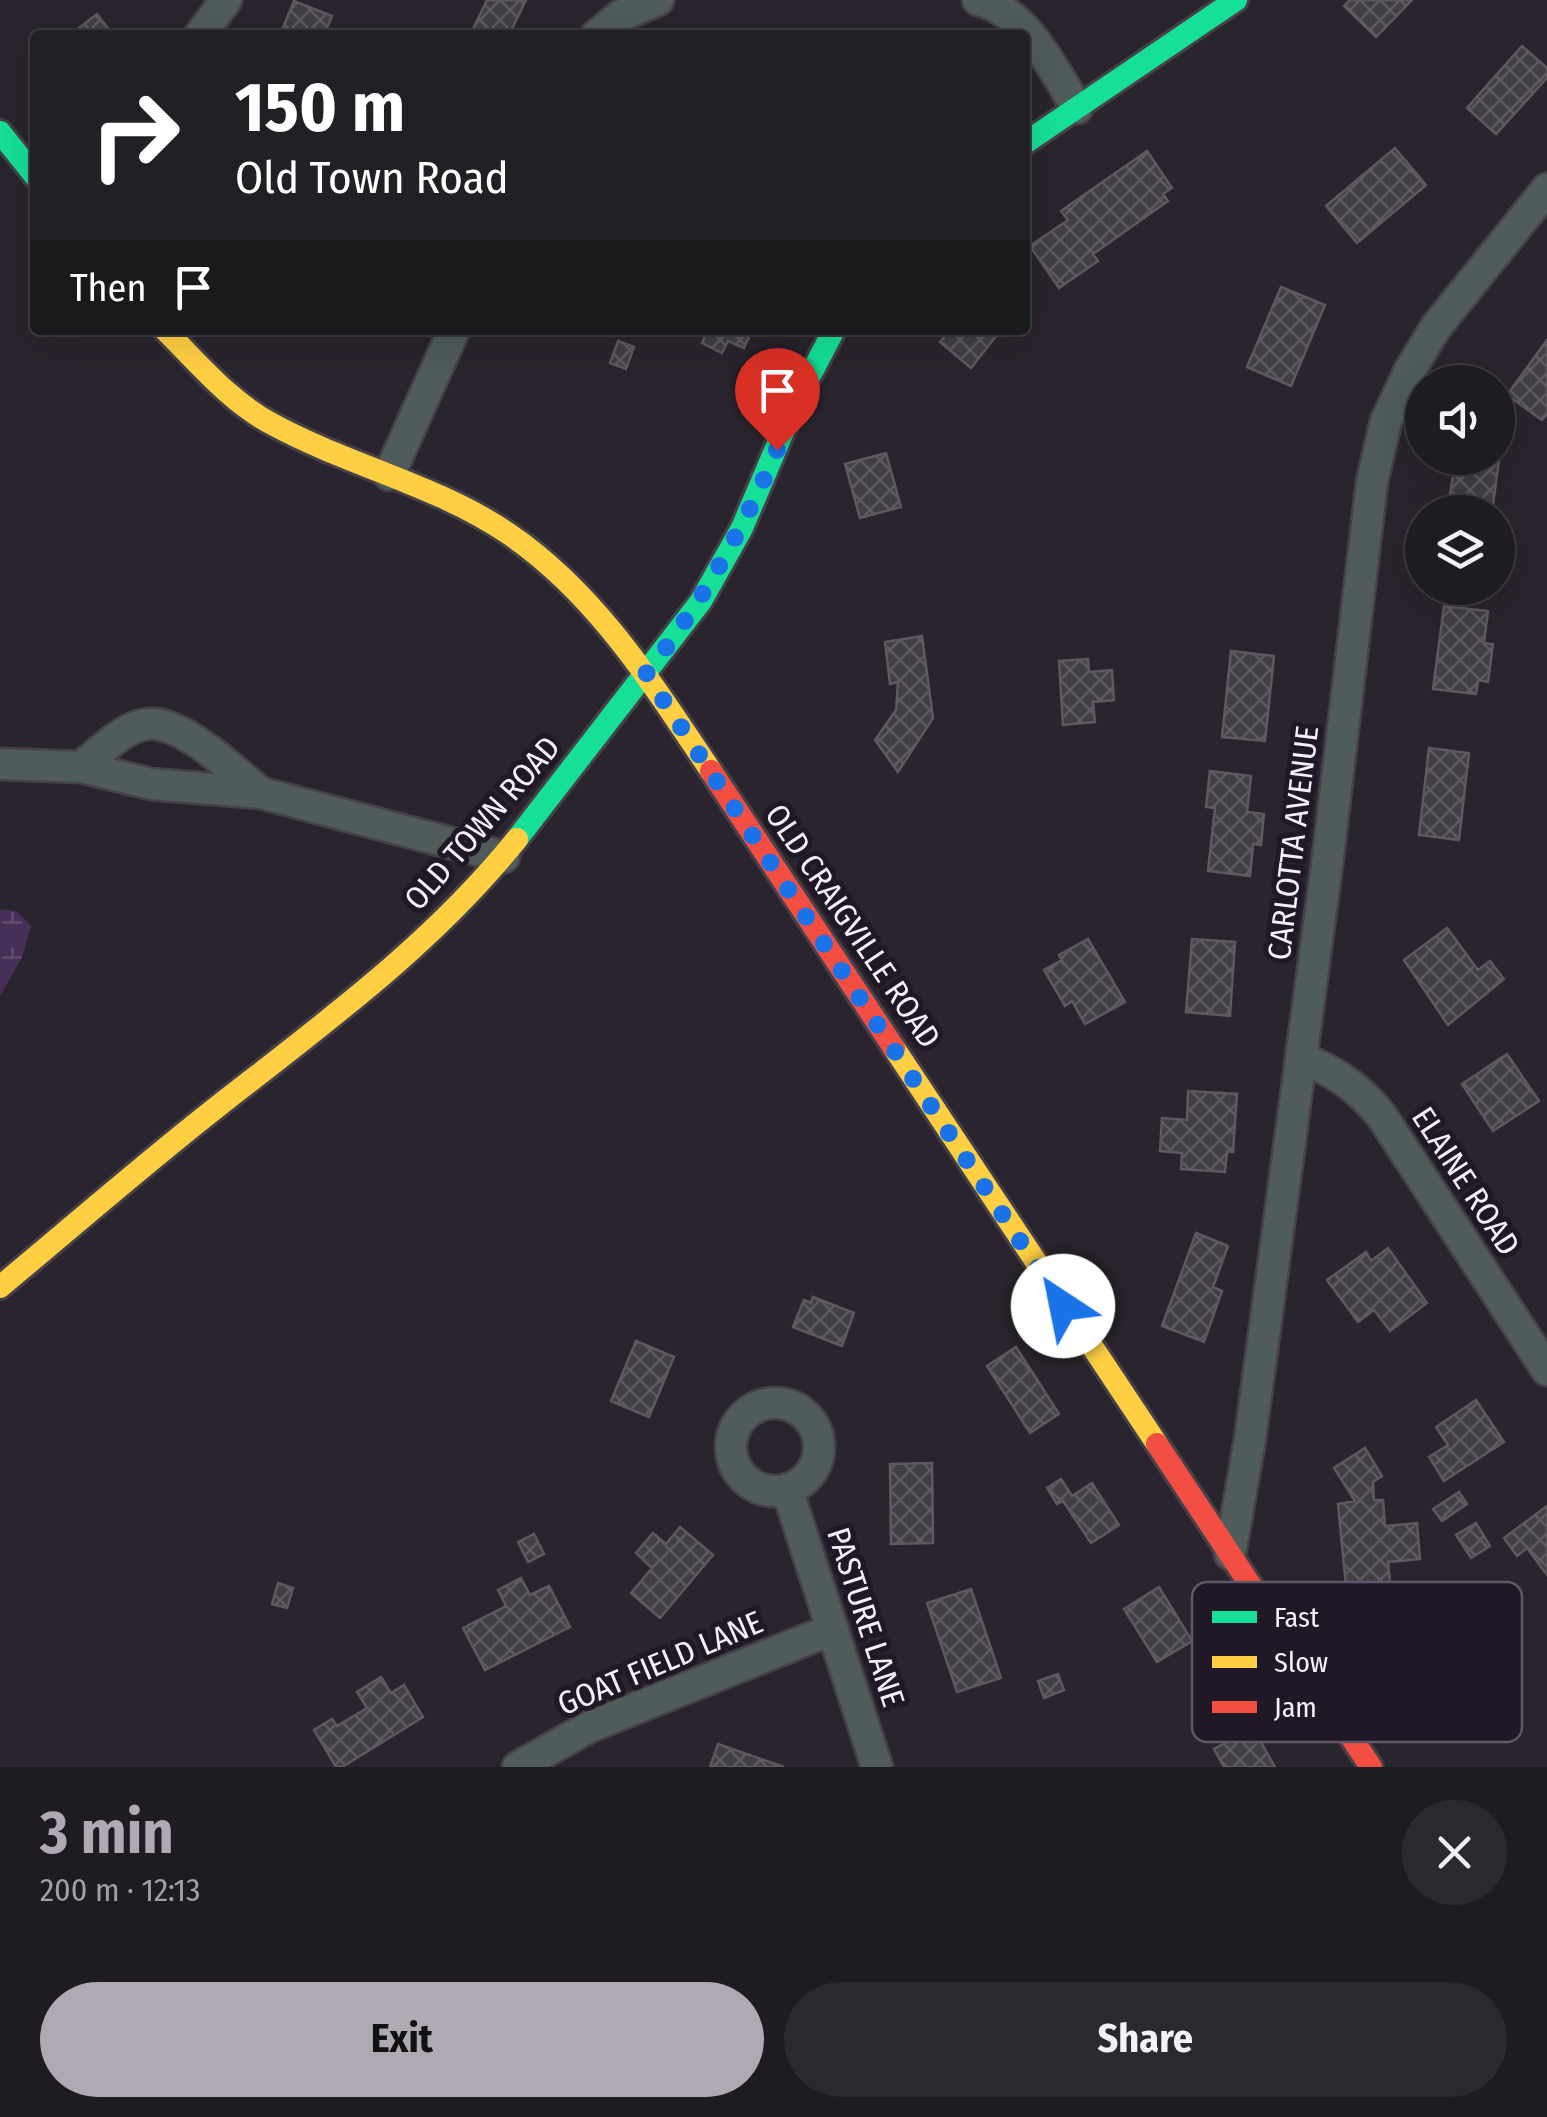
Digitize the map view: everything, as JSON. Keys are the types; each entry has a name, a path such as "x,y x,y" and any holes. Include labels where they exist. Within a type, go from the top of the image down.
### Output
{"street":[{"path":"204,30 226,0"},
{"path":"604,30 620,16 658,0"},
{"path":"978,0 1010,14 1025,30"},
{"path":"1030,140 1236,0"},
{"path":"1030,37 1078,108"},
{"path":"0,132 30,170"},
{"name":"CARLOTTA AVENUE","path":"1230,1554 1250,1439 1372,482 1386,421 1436,326 1547,189"},
{"name":"OLD CRAIGVILLE ROAD","path":"170,335 242,406 275,426 426,489 488,521 546,561 581,594 646,674 1249,1582"},
{"path":"388,475 452,335"},
{"name":"OLD TOWN ROAD","path":"0,1287 185,1132 380,979 479,888 701,600 736,540 794,406 831,335"},
{"path":"81,767 111,743 148,724 165,726 196,741 261,792"},
{"path":"0,764 81,767 151,784 261,792 504,857"},
{"name":"ELAINE ROAD","path":"1300,1058 1345,1079 1381,1114 1547,1370"},
{"name":"PASTURE LANE","path":"788,1489 878,1767"},
{"name":"GOAT FIELD LANE","path":"518,1767 589,1728 833,1629"},
{"name":"OLD CRAIGVILLE ROAD","path":"1355,1742 1372,1767"}],"green space":[{"path":"0,909 16,911 31,926 22,957 0,996"}],"building":[{"path":"487,0 526,0 511,30 472,30"},
{"path":"1350,0 1412,0 1376,37 1344,6"},
{"path":"294,1 332,16 326,30 282,30"},
{"path":"97,14 109,30 76,30"},
{"path":"1522,46 1547,68 1547,78 1496,134 1467,108"},
{"path":"1395,148 1426,185 1357,243 1326,206"},
{"path":"1147,151 1172,188 1163,194 1168,201 1093,254 1098,261 1059,288 1030,246 1068,220 1061,211"},
{"path":"1281,287 1325,305 1291,386 1247,367"},
{"path":"706,335 750,335 744,348 728,341 722,353 702,343"},
{"path":"946,335 997,335 971,368 940,342"},
{"path":"1547,340 1547,414 1542,420 1515,401 1515,384"},
{"path":"618,341 634,347 626,369 610,363"},
{"path":"886,453 901,507 860,518 845,464"},
{"path":"1453,475 1497,475 1494,495 1450,495"},
{"path":"1444,606 1488,611 1484,643 1493,644 1488,682 1478,680 1476,694 1433,689"},
{"path":"922,636 933,718 898,772 875,740 896,710 898,682 890,684 885,642"},
{"path":"1231,651 1274,656 1265,741 1222,737"},
{"path":"1088,659 1089,672 1112,670 1114,700 1093,702 1095,722 1063,725 1059,661"},
{"path":"1429,748 1469,753 1459,840 1419,835"},
{"path":"1210,771 1251,776 1247,812 1264,814 1261,845 1253,844 1250,876 1208,871 1215,808 1206,807"},
{"path":"1447,928 1478,970 1490,961 1504,979 1448,1025 1404,960"},
{"path":"1088,939 1125,1002 1085,1024 1072,1001 1065,1006 1044,970 1062,960 1059,955"},
{"path":"1192,939 1235,942 1230,1016 1186,1012"},
{"path":"1507,1054 1539,1101 1493,1131 1462,1084"},
{"path":"1188,1091 1237,1094 1233,1152 1227,1152 1225,1172 1181,1169 1182,1153 1160,1151 1162,1118 1187,1120"},
{"path":"1196,1233 1228,1246 1213,1287 1222,1291 1204,1342 1162,1326"},
{"path":"1388,1248 1427,1303 1390,1331 1374,1310 1358,1322 1327,1280 1366,1252 1371,1261"},
{"path":"813,1297 854,1313 842,1346 793,1327 804,1300 811,1303"},
{"path":"636,1341 674,1357 649,1417 611,1401"},
{"path":"1016,1347 1059,1414 1030,1433 987,1366"},
{"path":"1476,1400 1504,1442 1444,1481 1429,1457 1448,1445 1436,1427"},
{"path":"1365,1448 1382,1476 1373,1482 1374,1500 1383,1500 1385,1526 1417,1523 1420,1559 1388,1562 1390,1582 1346,1582 1338,1504 1355,1501 1334,1468"},
{"path":"932,1463 933,1543 891,1544 890,1464"},
{"path":"1061,1479 1072,1496 1092,1483 1119,1525 1091,1543 1063,1501 1057,1504 1047,1488"},
{"path":"1459,1492 1467,1504 1442,1521 1433,1509"},
{"path":"1547,1506 1547,1575 1527,1548 1517,1556 1504,1538"},
{"path":"1476,1523 1490,1546 1471,1558 1456,1535"},
{"path":"680,1527 713,1555 660,1618 631,1593 652,1568 636,1553 653,1533 666,1544"},
{"path":"534,1534 544,1554 528,1562 518,1542"},
{"path":"521,1578 530,1595 549,1586 570,1627 485,1670 463,1628 506,1606 498,1590"},
{"path":"278,1583 293,1588 287,1608 272,1604"},
{"path":"1159,1587 1192,1641 1157,1662 1124,1609"},
{"path":"971,1589 1001,1678 957,1692 927,1603"},
{"path":"1058,1674 1064,1690 1044,1698 1038,1681"},
{"path":"381,1677 391,1693 404,1685 423,1717 336,1767 314,1730 332,1719 337,1726 367,1708 357,1692"},
{"path":"1227,1742 1261,1742 1275,1767 1224,1767 1214,1749"},
{"path":"718,1744 784,1767 710,1767"}],"traffic: fast":[{"path":"1030,140 1236,0"},
{"path":"0,132 30,170"},
{"path":"517,839 701,601 742,528 794,406 831,335"}],"traffic: slow":[{"path":"170,335 216,382 258,416 453,502 509,534 541,558 570,584 621,643 711,771"},
{"path":"0,1287 162,1151 375,982 449,914 517,839"},
{"path":"894,1048 1157,1444"}],"traffic: jam":[{"path":"711,771 894,1048"},
{"path":"1157,1444 1248,1582"},
{"path":"1354,1742 1371,1767"}],"route":[{"path":"777,450 742,528 712,582 646,674 1063,1306"}]}
